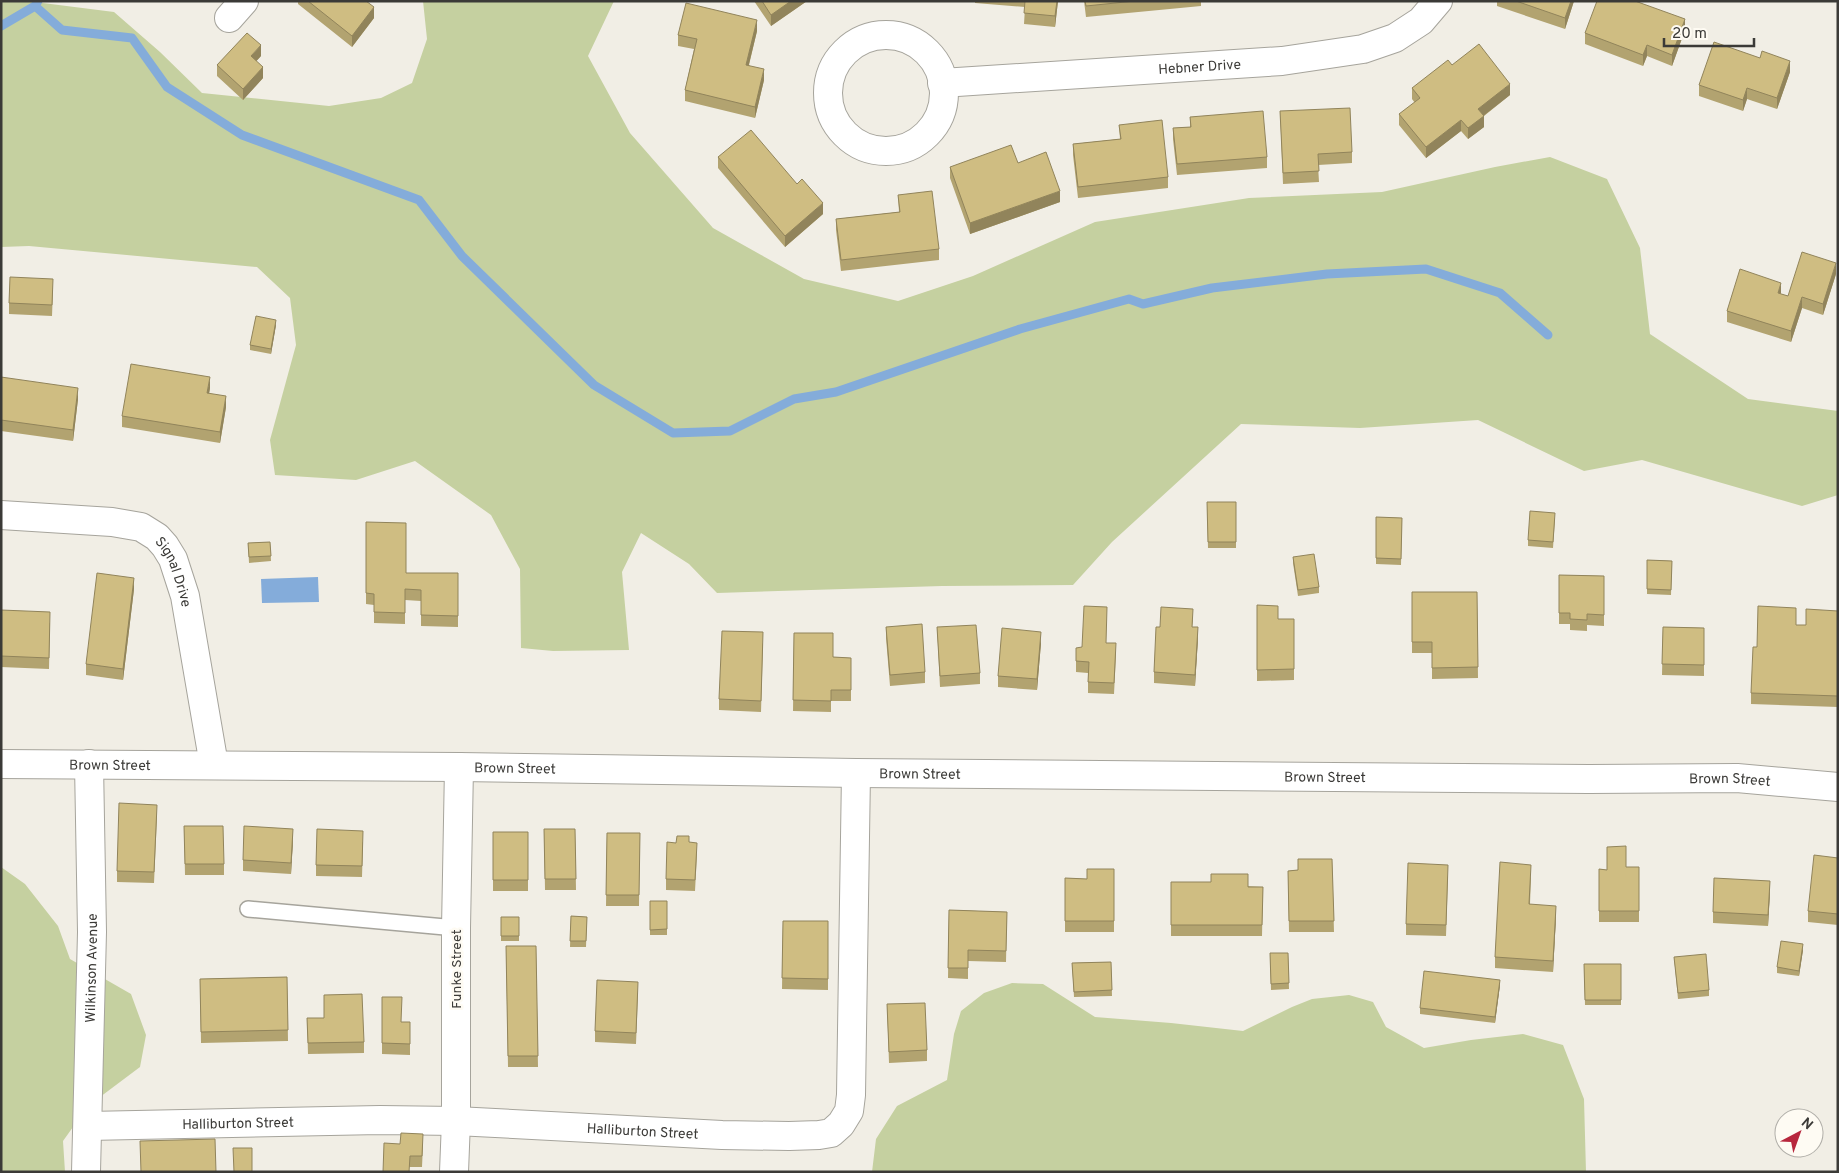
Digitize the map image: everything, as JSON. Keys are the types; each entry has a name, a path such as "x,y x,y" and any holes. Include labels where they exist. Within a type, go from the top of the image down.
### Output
{"street":[{"name":"Hebner Drive","path":"942,83 1282,61 1363,50 1395,38 1421,21 1438,1"},
{"path":"882,34 901,36 918,45 932,58 941,75 942,83 944,94 940,112 931,129 917,142 899,149 880,150 862,146 846,134 834,119 828,101 828,82 835,64 847,49 863,39 882,34"},
{"name":"Signal Drive","path":"1,515 102,521 141,527 157,537 165,546 172,559 185,596 214,765"},
{"name":"Brown Street","path":"1,764 1579,779 1737,778 1838,787"},
{"name":"Wilkinson Avenue","path":"86,1172 92,932 89,764"},
{"name":"Funke Street","path":"454,1172 459,767"},
{"name":"Halliburton Street","path":"88,1126 380,1120 456,1121 741,1135 789,1136 832,1133 849,1111 851,1095 856,773"}],"lane":[{"path":"248,909 456,928"}],"green space":[{"path":"1,1 27,1 114,12 160,52 202,93 329,106 381,98 412,83 427,39 423,1 614,1 588,56 630,133 713,228 804,279 898,301 973,276 1095,222 1249,198 1382,192 1550,157 1607,179 1640,248 1650,334 1748,399 1838,411 1838,495 1802,506 1642,460 1584,471 1478,420 1360,428 1241,424 1112,542 1073,585 942,586 717,593 689,564 641,533 622,572 629,650 553,651 521,648 520,569 491,515 415,461 356,480 275,475 270,440 296,345 290,298 257,267 29,246 1,247"},
{"path":"1,867 25,884 58,926 70,959 131,994 146,1035 140,1067 88,1106 63,1141 65,1172 1,1172"},
{"path":"1012,983 1043,984 1095,1017 1243,1031 1312,999 1349,995 1373,1002 1386,1027 1424,1048 1523,1034 1563,1045 1584,1099 1586,1172 872,1172 876,1139 897,1106 947,1080 954,1034 961,1011 984,993"}],"water":[{"path":"318,577 319,602 262,603 261,579"}],"building":[{"path":"308,1 366,1 374,7 352,36"},
{"path":"762,1 791,1 771,15"},
{"path":"1025,1 1057,1 1055,16 1024,13"},
{"path":"1085,1 1135,1 1086,6"},
{"path":"1516,1 1571,1 1565,18"},
{"path":"1597,1 1635,1 1685,19 1672,55 1647,45 1643,55 1585,33"},
{"path":"686,3 757,20 746,65 764,69 755,107 685,90 697,39 678,35"},
{"path":"247,33 261,45 251,56 263,67 243,89 217,65"},
{"path":"1714,42 1760,58 1762,51 1790,61 1777,98 1747,88 1743,100 1699,85"},
{"path":"1479,44 1510,84 1478,109 1484,116 1468,128 1461,120 1426,147 1399,114 1420,98 1412,88 1448,60 1452,65"},
{"path":"1350,108 1352,152 1318,154 1319,171 1283,173 1280,111"},
{"path":"1263,111 1267,157 1177,164 1173,128 1191,127 1190,117"},
{"path":"1162,120 1168,177 1078,187 1073,144 1121,139 1119,125"},
{"path":"751,130 797,184 802,179 823,203 785,236 718,157"},
{"path":"1011,145 1018,163 1046,152 1060,191 970,223 950,167"},
{"path":"932,191 939,249 841,260 836,219 900,212 898,195"},
{"path":"1802,252 1836,263 1823,304 1802,297 1791,331 1727,311 1740,269 1781,283 1778,293 1788,296"},
{"path":"10,277 53,279 52,305 9,303"},
{"path":"256,316 276,320 271,349 250,345"},
{"path":"131,364 210,377 207,393 226,396 220,432 122,416"},
{"path":"1,377 78,388 73,430 1,420"},
{"path":"1207,502 1236,502 1236,542 1208,542"},
{"path":"1530,511 1555,513 1553,542 1528,540"},
{"path":"1376,517 1402,518 1401,559 1376,558"},
{"path":"366,522 406,523 406,573 458,573 458,616 421,615 421,590 405,589 405,613 374,612 374,594 366,593"},
{"path":"270,542 271,556 249,557 248,543"},
{"path":"1314,554 1319,587 1298,590 1293,557"},
{"path":"1647,560 1672,561 1671,590 1647,589"},
{"path":"97,573 134,578 123,669 86,664"},
{"path":"1559,575 1604,576 1604,615 1587,614 1587,620 1570,619 1570,613 1559,613"},
{"path":"1412,592 1477,592 1478,667 1432,668 1432,642 1412,642"},
{"path":"1257,605 1278,606 1278,619 1294,619 1294,669 1257,670"},
{"path":"1084,606 1107,607 1106,643 1116,643 1114,683 1088,682 1089,662 1076,661 1076,648 1082,647"},
{"path":"1758,606 1796,608 1796,625 1806,625 1806,609 1838,611 1838,696 1751,693 1753,647 1757,647"},
{"path":"1161,607 1193,609 1192,627 1198,627 1195,675 1154,672 1156,627 1160,627"},
{"path":"1,610 50,612 49,658 1,656"},
{"path":"922,624 925,672 890,675 886,627"},
{"path":"976,625 980,673 940,676 937,627"},
{"path":"1663,627 1704,628 1704,665 1662,664"},
{"path":"1002,628 1041,632 1037,679 998,676"},
{"path":"722,631 763,632 761,701 719,699"},
{"path":"794,633 833,633 833,657 851,658 851,690 831,690 831,701 793,700"},
{"path":"119,803 157,805 154,872 117,871"},
{"path":"184,826 223,826 224,864 185,864"},
{"path":"244,826 293,829 291,863 243,860"},
{"path":"317,829 363,831 362,866 316,865"},
{"path":"544,829 575,829 576,879 545,879"},
{"path":"493,832 528,832 528,880 493,880"},
{"path":"607,833 640,833 639,895 606,895"},
{"path":"677,836 689,836 689,842 697,843 695,880 666,879 667,842 676,843"},
{"path":"1626,846 1626,867 1639,867 1639,911 1599,911 1599,869 1607,870 1607,847"},
{"path":"1814,855 1838,858 1838,914 1808,911"},
{"path":"1298,859 1332,859 1334,921 1289,921 1288,871 1298,870"},
{"path":"1500,862 1531,865 1529,904 1556,906 1553,961 1495,957"},
{"path":"1408,863 1448,865 1446,925 1406,924"},
{"path":"1087,869 1114,869 1114,921 1065,921 1065,878 1087,879"},
{"path":"1211,874 1248,874 1248,887 1263,887 1262,925 1171,925 1171,882 1211,882"},
{"path":"1714,878 1770,881 1768,915 1713,912"},
{"path":"650,901 667,901 667,929 650,930"},
{"path":"949,910 1007,912 1006,951 968,950 968,968 948,968"},
{"path":"571,916 587,917 586,941 570,941"},
{"path":"501,917 519,917 519,936 501,936"},
{"path":"783,921 828,921 828,979 782,978"},
{"path":"1781,941 1803,944 1799,971 1777,967"},
{"path":"506,946 536,946 538,1056 508,1056"},
{"path":"1270,953 1288,953 1289,983 1271,984"},
{"path":"1706,954 1709,990 1678,993 1674,957"},
{"path":"1111,962 1112,990 1074,992 1072,963"},
{"path":"1584,964 1621,964 1621,1000 1585,1000"},
{"path":"1424,971 1500,980 1495,1017 1420,1008"},
{"path":"287,977 288,1030 201,1032 200,979"},
{"path":"597,980 638,982 636,1033 595,1031"},
{"path":"362,994 364,1042 308,1043 307,1018 324,1018 324,995"},
{"path":"382,997 402,997 401,1022 410,1022 410,1044 382,1043"},
{"path":"925,1003 927,1050 889,1052 887,1004"},
{"path":"401,1133 423,1134 422,1156 410,1156 409,1172 383,1172 384,1143 400,1144"},
{"path":"215,1139 216,1172 141,1172 140,1141"},
{"path":"233,1148 252,1148 252,1172 234,1172"}],"waterway":[{"path":"1,26 35,6 38,1"},
{"path":"35,6 62,30 132,38 167,87 242,135 419,200 462,256 594,385 673,433 730,431 794,399 836,392 1020,329 1129,299 1143,304 1212,288 1327,274 1426,269 1500,293 1548,335"}]}
